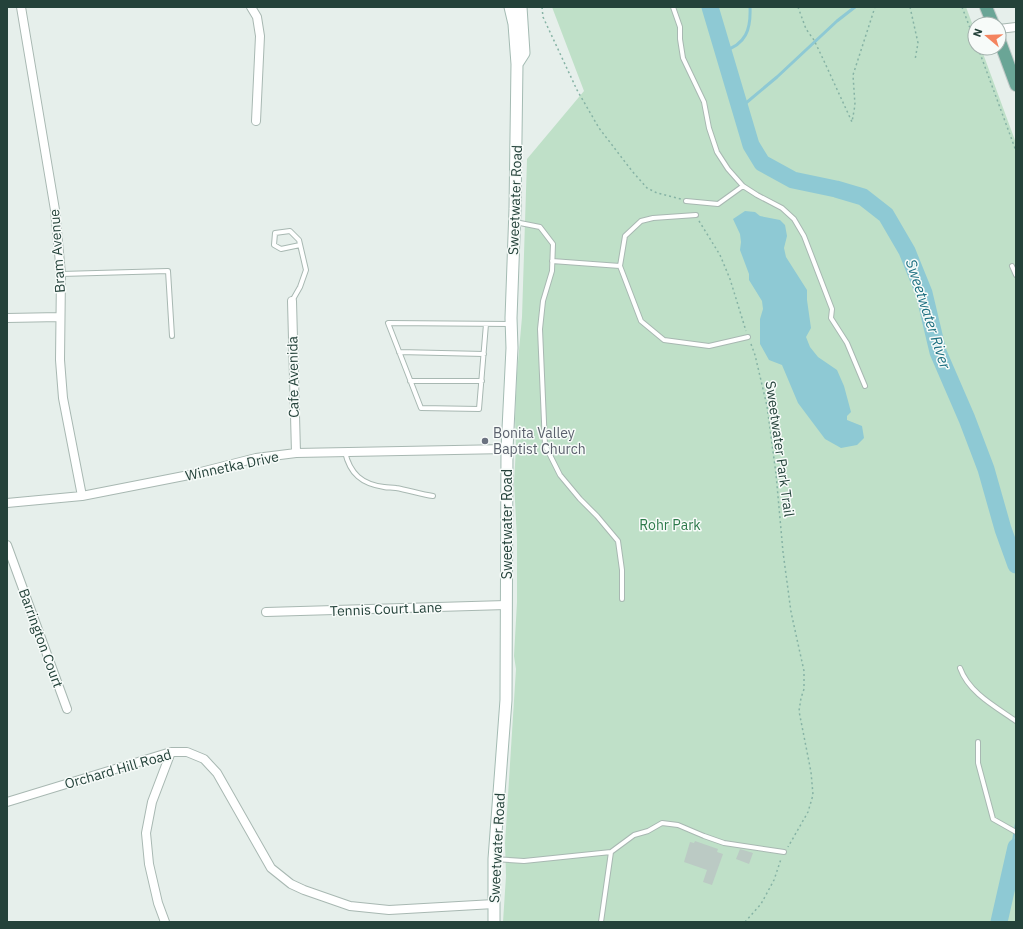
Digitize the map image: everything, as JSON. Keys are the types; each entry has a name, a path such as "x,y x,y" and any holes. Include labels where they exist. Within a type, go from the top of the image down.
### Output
{"main road":[{"name":"Sweetwater Road","path":"494,922 494,859 506,700 507,449 512,348 511,324 517,64 514,24 510,7"},
{"path":"517,64 524,53 521,7"},
{"path":"1005,56 1016,85"}],"street":[{"name":"Bram Avenue","path":"21,7 55,210 61,274 60,360 63,398 82,496"},
{"path":"251,7 257,17 260,36 256,121"},
{"name":"Cafe Avenida","path":"292,301 294,427 296,453"},
{"path":"7,318 60,317"},
{"name":"Winnetka Drive","path":"7,503 82,496 189,475 256,458 296,453 507,449"},
{"name":"Barrington Court","path":"7,545 67,709"},
{"name":"Tennis Court Lane","path":"266,612 506,605"},
{"path":"165,922 158,903 149,864 146,833 152,802 171,752"},
{"name":"Orchard Hill Road","path":"7,802 171,752 187,752 204,759 217,773 272,868 291,884 350,906 389,910 494,904"}],"lane":[{"path":"673,7 680,26 680,44 683,58 704,102 709,128 717,152 728,169 743,186 782,208 798,225 804,236 832,309 831,318 847,343 865,386"},
{"path":"686,201 718,204 743,186"},
{"path":"696,215 653,218 641,221 625,236 620,266 641,321 664,340 709,346 748,337"},
{"path":"514,222 540,227 553,244 552,271 543,301 540,329 545,445 560,475 618,540 622,570 622,599"},
{"path":"292,301 300,287 306,270 299,240 290,230 275,233 274,245 281,249 292,248 300,245"},
{"path":"552,261 620,266"},
{"path":"1012,266 1016,275"},
{"path":"61,274 168,272 172,336"},
{"path":"486,324 479,409 421,408 388,324 486,324 511,324"},
{"path":"399,352 484,354"},
{"path":"410,381 482,381"},
{"path":"345,452 348,464 354,474 361,480 383,487 433,496"},
{"path":"960,668 973,690 1016,721"},
{"path":"978,742 978,762 993,819 1016,832"},
{"path":"494,859 524,861 610,852 634,835 648,831 662,823 678,824 724,843 784,852"},
{"path":"601,922 610,852"}],"path":[{"path":"542,7 543,17 577,90 599,128 646,188 657,194 686,201"},
{"path":"798,7 806,28 814,40 852,122 855,105 853,75 875,7"},
{"path":"910,7 918,43 915,60"},
{"path":"962,7 967,20"},
{"path":"981,56 1016,151"},
{"name":"Sweetwater Park Trail","path":"696,215 720,255 730,279 755,355 767,406 791,612 804,671 804,689 799,711 811,772 813,794 808,812 784,852 774,880 761,904 745,922"}],"green space":[{"name":"Rohr Park","path":"552,7 966,7 969,16 967,16 967,56 984,56 1016,143 1016,922 503,922 506,876 505,843 516,669 514,656 517,602 517,539 514,482 516,448 515,419 522,317 527,159 584,91"}],"water":[{"path":"745,211 755,212 760,216 780,220 785,225 787,236 784,248 786,257 807,290 811,328 806,337 810,347 818,357 837,370 844,386 851,412 847,416 847,420 862,426 864,438 857,445 841,448 825,439 798,403 782,365 769,360 760,344 760,319 763,309 762,301 749,280 749,274 740,250 740,234 733,219"},
{"path":"1016,817 1016,830 1009,870 995,922 991,922 1005,882"}],"building":[{"path":"695,841 718,849 717,852 723,854 712,885 703,882 707,870 684,862 690,842 694,843"},
{"path":"740,849 753,853 749,864 736,859"}],"waterway":[{"name":"Sweetwater River","path":"710,7 751,145 762,163 793,180 836,189 863,197 886,215 907,251 924,293 938,352 967,419 986,469 1003,529 1016,565"},
{"path":"723,51 737,45 746,35 750,7"},
{"path":"740,108 777,77 837,21 855,7"},
{"name":"Sweetwater River","path":"999,922 1016,847"}],"place":[{"name":"Bonita Valley Baptist Church","path":"485,441"}]}
